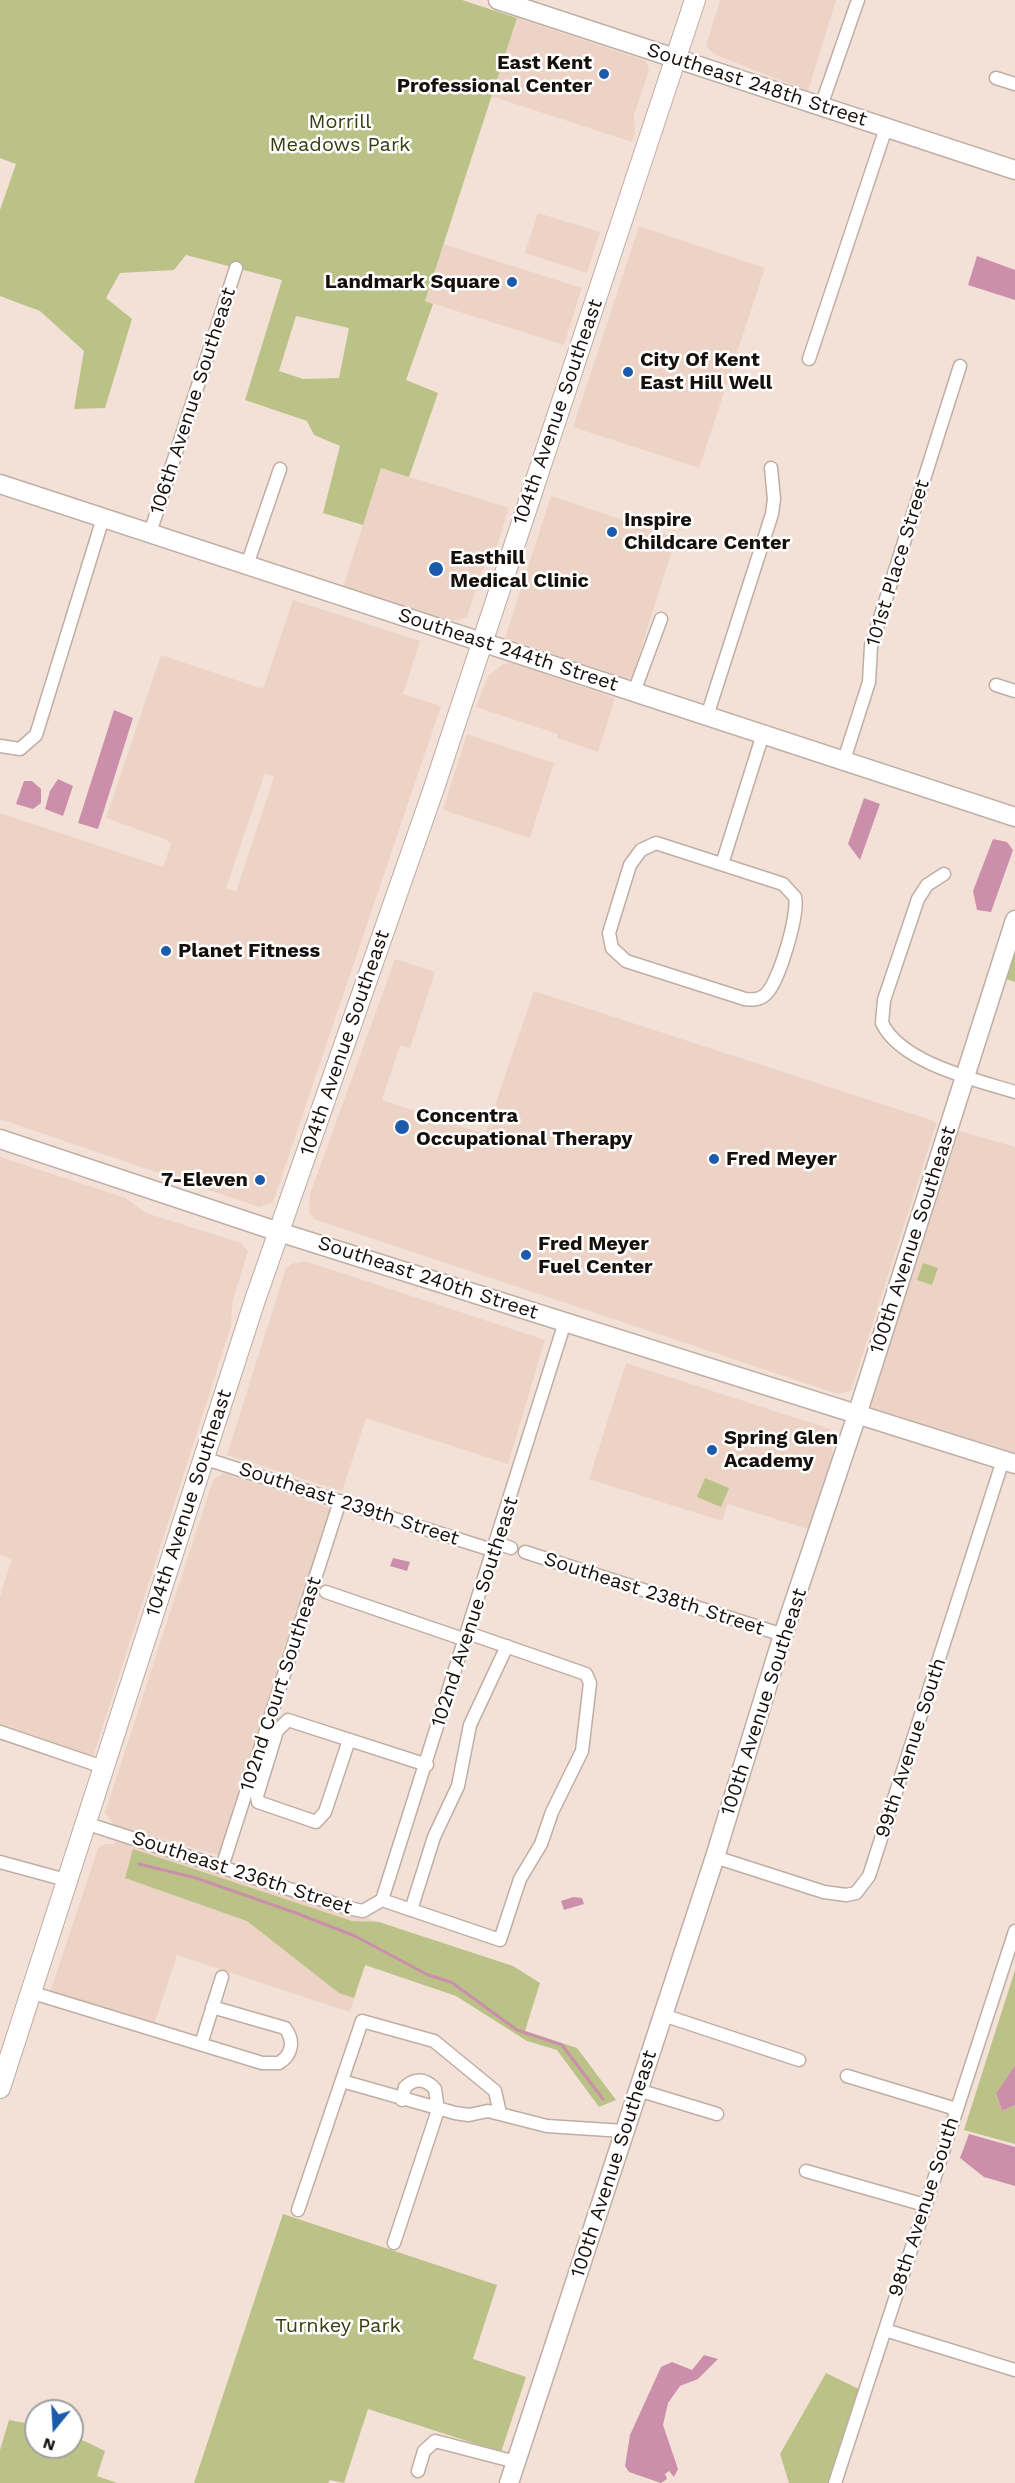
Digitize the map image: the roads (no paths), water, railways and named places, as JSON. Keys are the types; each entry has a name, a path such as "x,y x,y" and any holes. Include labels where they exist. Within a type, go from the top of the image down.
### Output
{"main road":[{"name":"104th Avenue Southeast","path":"0,2088 203,1458 279,1232 434,788 695,0"}],"street":[{"name":"Southeast 248th Street","path":"498,0 1015,170"},
{"path":"821,106 858,0"},
{"path":"996,78 1015,84"},
{"path":"809,359 886,128"},
{"name":"106th Avenue Southeast","path":"150,533 236,268"},
{"name":"101st Place Street","path":"844,760 869,682 871,646 960,366"},
{"path":"707,716 772,514 774,492 771,468"},
{"path":"248,565 280,469"},
{"name":"Southeast 244th Street","path":"0,484 1015,817"},
{"path":"0,746 14,750 26,746 36,735 103,518"},
{"path":"634,692 661,618"},
{"path":"996,685 1015,691"},
{"path":"722,864 763,734"},
{"path":"661,843 722,864 783,884 795,897 796,914 772,986 762,997 753,1000 626,961 612,948 609,933 630,865 640,850 647,845 661,843"},
{"path":"944,874 927,885 918,899 884,1000 882,1023 891,1037 903,1047 936,1066 1015,1092"},
{"name":"100th Avenue Southeast","path":"509,2483 715,1857 783,1635 857,1415 1015,920"},
{"name":"Southeast 240th Street","path":"0,1139 279,1232 1009,1462"},
{"name":"102nd Avenue Southeast","path":"382,1900 427,1765 565,1322"},
{"name":"Southeast 239th Street","path":"203,1458 496,1547"},
{"name":"99th Avenue South","path":"715,1857 834,1894 856,1893 870,1876 1009,1462"},
{"name":"102nd Court Southeast","path":"222,1867 340,1501"},
{"path":"496,1547 511,1548"},
{"name":"Southeast 238th Street","path":"525,1552 783,1635"},
{"path":"326,1592 467,1637 507,1646 470,1725 458,1786 434,1837 411,1910"},
{"name":"Southeast 236th Street","path":"85,1823 363,1911 382,1900 500,1940 520,1879 541,1844 552,1812 582,1751 590,1683 586,1674 507,1646"},
{"name":"102nd Court Southeast","path":"294,1722 349,1740 322,1817 316,1822 309,1822 261,1805 257,1796 277,1731 283,1723 294,1722"},
{"path":"0,1732 103,1767"},
{"path":"349,1740 427,1765"},
{"path":"0,1862 66,1880"},
{"name":"98th Avenue South","path":"835,2483 1015,1931"},
{"path":"201,2044 222,1977"},
{"path":"30,1992 270,2064 282,2061 291,2049 291,2039 285,2028 212,2007"},
{"path":"663,2015 799,2060"},
{"path":"298,2210 362,2021 434,2041 495,2091 500,2113"},
{"path":"847,2076 956,2109"},
{"path":"394,2243 438,2110 435,2089 424,2080 417,2080 405,2087 402,2100"},
{"path":"342,2081 438,2110 469,2115 488,2111 547,2126 624,2131"},
{"path":"638,2090 717,2114"},
{"path":"421,2105 432,2127"},
{"path":"806,2171 925,2205"},
{"path":"885,2330 1015,2370"},
{"path":"418,2471 424,2451 435,2441 516,2462"}],"waterway":[{"path":"139,1864 196,1878 296,1913 355,1936 428,1975 451,1982 517,2030 562,2045 603,2099"}],"place":[{"name":"East Kent Professional Center","path":"604,74"},
{"name":"Landmark Square","path":"512,282"},
{"name":"City Of Kent East Hill Well","path":"628,372"},
{"name":"Inspire Childcare Center","path":"612,532"},
{"name":"Easthill Medical Clinic","path":"436,569"},
{"name":"Planet Fitness","path":"166,951"},
{"name":"Concentra Occupational Therapy","path":"402,1127"},
{"name":"Fred Meyer","path":"714,1159"},
{"name":"7-Eleven","path":"260,1180"},
{"name":"Fred Meyer Fuel Center","path":"526,1255"},
{"name":"Spring Glen Academy","path":"712,1450"}],"park label":[{"name":"Morrill Meadows Park","path":"340,134"},
{"name":"Turnkey Park","path":"338,2326"}]}
